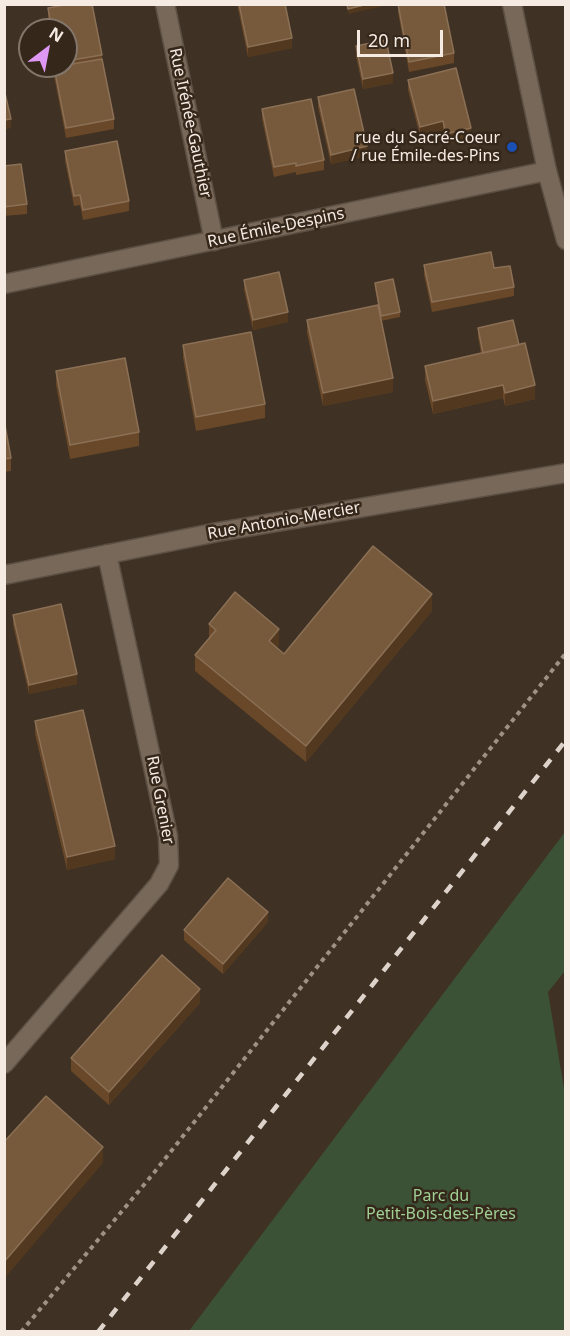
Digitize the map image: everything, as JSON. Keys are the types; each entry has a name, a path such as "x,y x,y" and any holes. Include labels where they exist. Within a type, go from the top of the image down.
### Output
{"street":[{"name":"Rue Irénée-Gauthier","path":"165,4 214,241"},
{"path":"512,4 547,171 566,240"},
{"name":"Rue Émile-Despins","path":"4,284 547,171"},
{"name":"Rue Antonio-Mercier","path":"4,575 218,532 566,473"},
{"name":"Rue Grenier","path":"4,1064 159,884 169,865 168,836 108,554"}],"path":[{"path":"21,1332 160,1165 566,653"}],"green space":[{"name":"Parc du Petit-Bois-des-Pères","path":"565,832 565,971 548,992 565,1095 565,1330 189,1331"}],"building":[{"path":"70,4 92,4 102,55 78,59 78,18 50,18 48,8"},
{"path":"239,4 285,4 292,38 248,47"},
{"path":"347,4 368,4 348,9"},
{"path":"398,4 444,4 454,53 409,62"},
{"path":"386,40 393,73 363,79 356,46"},
{"path":"102,59 114,119 66,128 56,78 78,78 78,63"},
{"path":"456,68 471,128 446,134 443,121 420,127 408,80"},
{"path":"4,89 11,119 4,120"},
{"path":"354,89 367,146 331,155 318,97"},
{"path":"311,99 324,160 296,166 296,163 274,167 262,109"},
{"path":"117,141 129,201 83,210 80,195 74,196 65,151"},
{"path":"21,164 27,204 4,207 4,166"},
{"path":"491,252 494,268 510,266 514,287 432,302 424,265"},
{"path":"279,272 288,312 253,320 244,280"},
{"path":"393,279 400,312 381,316 375,283"},
{"path":"378,305 393,378 323,393 307,320"},
{"path":"513,320 519,345 483,353 478,328"},
{"path":"251,332 265,404 196,417 183,345"},
{"path":"525,343 535,385 505,393 503,385 433,401 425,366"},
{"path":"125,358 139,432 70,445 56,371"},
{"path":"4,420 11,458 4,459"},
{"path":"373,546 432,594 306,746 195,655 216,630 209,624 235,592 279,629 269,641 284,654"},
{"path":"61,604 77,674 29,685 13,615"},
{"path":"83,710 115,846 67,857 35,721"},
{"path":"228,878 268,912 223,964 184,930"},
{"path":"162,955 200,989 109,1092 71,1058"},
{"path":"46,1096 103,1147 4,1262 4,1142"}],"railway":[{"path":"98,1332 566,740"}],"place":[{"name":"rue du Sacré-Coeur / rue Émile-des-Pins","path":"512,147"}]}
